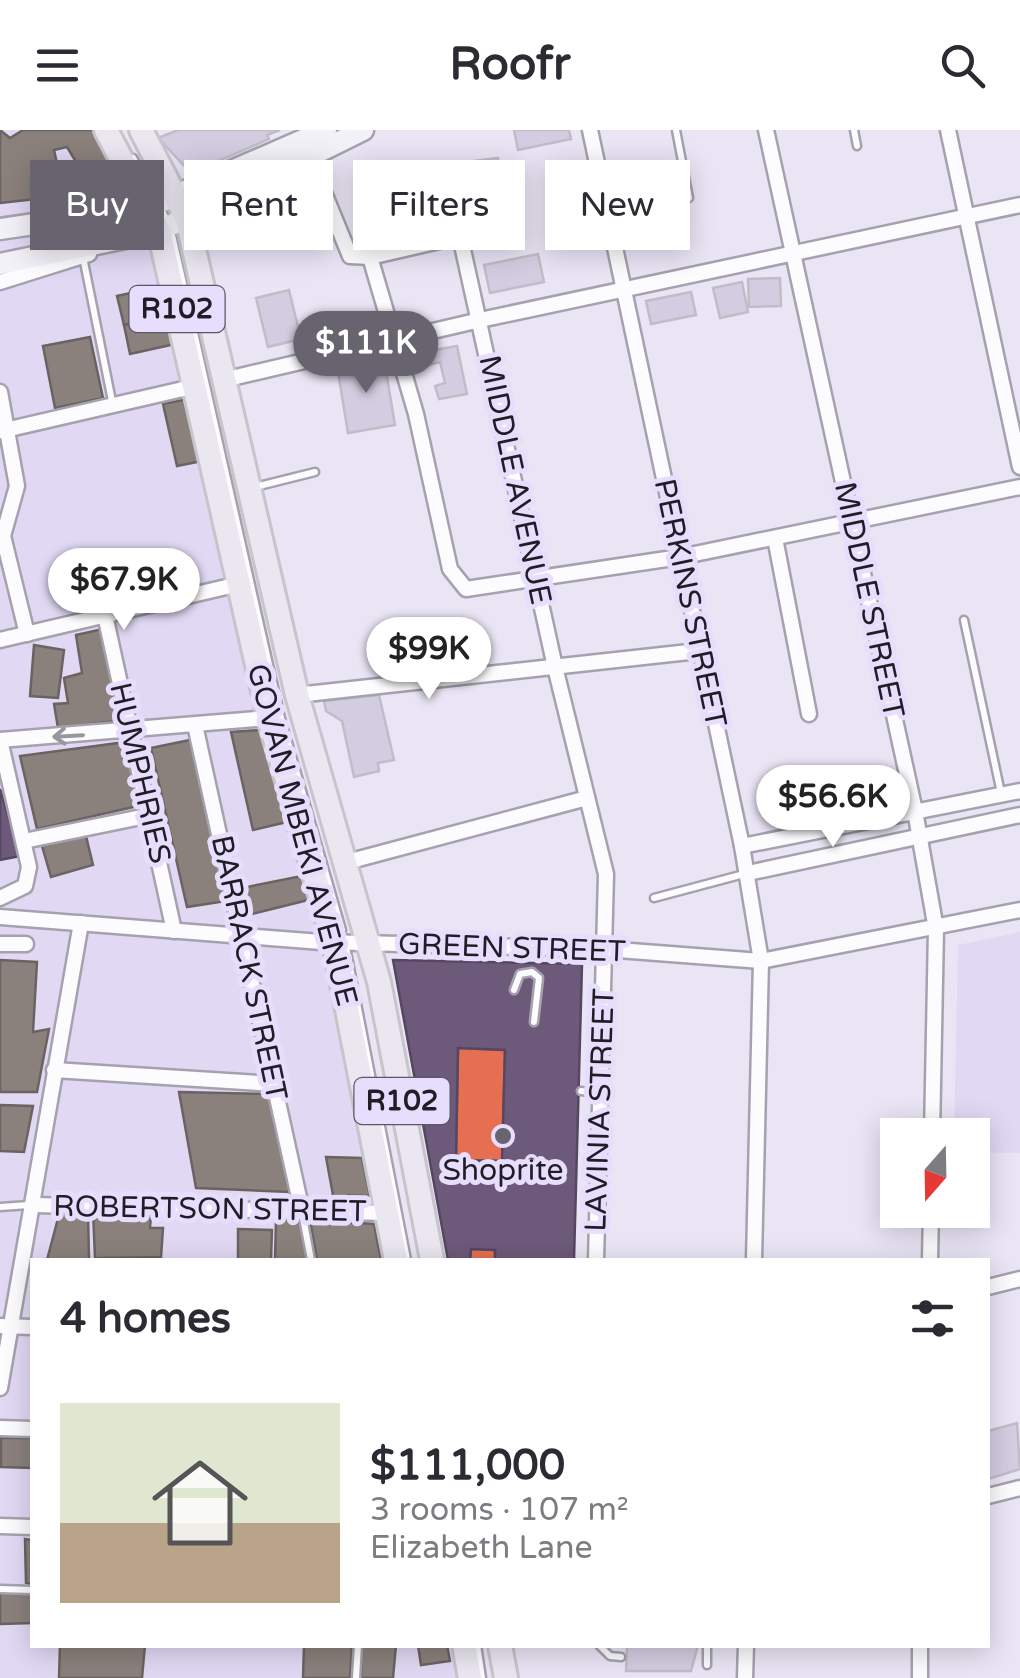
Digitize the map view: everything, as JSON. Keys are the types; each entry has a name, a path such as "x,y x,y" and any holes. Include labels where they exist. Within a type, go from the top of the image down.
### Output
{"main road":[{"name":"GOVAN MBEKI AVENUE","path":"106,130 130,160"},
{"name":"GOVAN MBEKI AVENUE","path":"141,130 150,160"},
{"path":"164,201 326,130"},
{"path":"0,264 167,227 363,130"},
{"name":"GOVAN MBEKI AVENUE","path":"164,208 196,386 269,718 351,943 431,1258"},
{"path":"0,229 30,224"},
{"name":"GOVAN MBEKI AVENUE","path":"167,227 223,380 298,695 347,862 351,943 396,1258"},
{"path":"465,1648 470,1678"},
{"path":"501,1648 506,1678"}],"street":[{"name":"PERKINS STREET","path":"590,130 748,873 762,961 754,1258"},
{"name":"MIDDLE STREET","path":"766,130 853,522 936,929 932,1118"},
{"path":"948,130 1020,466"},
{"path":"309,156 350,256 370,257 400,250"},
{"path":"223,380 394,338 1020,205"},
{"path":"0,282 167,227"},
{"name":"MIDDLE AVENUE","path":"464,250 555,667"},
{"path":"370,257 394,338 450,569 459,585 480,589 680,558 1020,487"},
{"path":"4,431 196,386"},
{"path":"0,392 4,431 18,486 3,536 27,634"},
{"path":"775,538 810,714"},
{"path":"0,640 240,584"},
{"name":"HUMPHRIES","path":"105,615 174,931"},
{"path":"298,695 698,651"},
{"name":"LAVINIA STREET","path":"555,667 606,874 596,1258"},
{"path":"0,898 26,886 29,867 0,740 269,718"},
{"name":"BARRACK STREET","path":"195,725 302,1211"},
{"path":"820,780 829,828"},
{"path":"742,846 1020,791"},
{"path":"347,862 587,798"},
{"path":"24,841 151,815"},
{"path":"748,873 1020,815"},
{"name":"GREEN STREET","path":"0,917 244,937 604,949 762,961 1020,910"},
{"path":"0,1388 6,1326 33,1205 81,923"},
{"path":"0,944 26,944"},
{"path":"54,1070 275,1084"},
{"name":"ROBERTSON STREET","path":"33,1205 388,1213"},
{"path":"930,1228 930,1258"},
{"path":"990,1286 1020,1278"},
{"path":"0,1428 30,1429"},
{"path":"990,1496 1020,1488"},
{"path":"0,1526 30,1527"},
{"path":"745,1678 746,1648"},
{"path":"920,1648 920,1678"}],"lane":[{"path":"116,130 136,160"},
{"path":"130,130 144,160"},
{"path":"676,130 682,160"},
{"path":"854,130 857,146"},
{"path":"167,227 351,943 407,1258"},
{"path":"167,227 281,718 375,1008 423,1258"},
{"path":"82,256 113,406"},
{"path":"248,488 315,472"},
{"path":"964,620 1001,795"},
{"path":"654,898 748,873"},
{"path":"514,990 520,974 532,972 540,978 534,1022"},
{"path":"581,1092 598,1093"},
{"path":"0,1206 33,1205"},
{"path":"302,1211 311,1258"},
{"path":"0,1589 30,1590"},
{"path":"356,1678 358,1648"},
{"path":"477,1648 482,1678"},
{"path":"490,1648 495,1678"},
{"path":"602,1648 610,1656 621,1658"},
{"path":"707,1648 707,1665"}],"shaded area":[{"path":"0,130 99,130 114,160 30,160 30,250 149,250 317,931 387,1258 30,1258 30,1648 455,1648 460,1678 0,1678"},
{"path":"1020,932 1020,1153 990,1152 990,1118 954,1118 958,945"}],"building: Shops":[{"path":"458,1048 505,1050 502,1161 456,1160"},
{"path":"471,1249 495,1250 495,1258 470,1258"}],"building: Offices":[{"path":"0,789 20,856 0,860"},
{"path":"393,960 582,964 574,1258 495,1258 495,1250 471,1249 470,1258 448,1258","holes":["458,1048 505,1050 502,1161 456,1160"]}],"building: Industry":[{"path":"0,130 10,138 23,130 94,130 112,160 75,160 67,147 54,150 56,160 30,160 30,200 0,203"},
{"path":"162,286 168,315 124,325 117,296"},
{"path":"168,315 175,344 130,354 124,325"},
{"path":"90,337 103,398 55,408 43,346"},
{"path":"188,399 202,461 177,466 163,404"},
{"path":"103,629 124,720 58,728 54,704 68,703 64,678 82,673 76,635"},
{"path":"34,645 64,650 58,698 30,696"},
{"path":"260,730 287,822 253,830 231,732"},
{"path":"190,740 226,901 187,907 151,748"},
{"path":"126,742 142,805 37,829 20,756"},
{"path":"86,836 93,865 51,877 42,846"},
{"path":"302,876 308,900 248,915 242,888"},
{"path":"0,960 37,962 33,1032 49,1029 37,1092 0,1092"},
{"path":"179,1092 273,1094 289,1192 196,1188"},
{"path":"0,1105 33,1106 24,1152 0,1151"},
{"path":"326,1157 362,1158 370,1196 333,1195"},
{"path":"88,1210 89,1258 48,1258 60,1211"},
{"path":"93,1211 151,1215 150,1228 163,1228 161,1257 95,1258"},
{"path":"276,1219 304,1220 310,1258 275,1258"},
{"path":"310,1220 374,1224 381,1258 317,1258"},
{"path":"238,1229 272,1230 271,1258 238,1258"},
{"path":"1,1438 30,1438 30,1468 1,1467"},
{"path":"25,1539 30,1540 30,1584 26,1583"},
{"path":"0,1593 30,1593 30,1623 0,1624"},
{"path":"60,1648 145,1648 142,1678 59,1678"},
{"path":"304,1648 352,1648 350,1678 303,1678"},
{"path":"362,1648 396,1648 393,1678 361,1678"},
{"path":"418,1648 448,1648 450,1661 421,1665"}],"building: Other":[{"path":"178,130 280,130 267,135 269,139 221,160 184,160 184,166 158,138"},
{"path":"514,130 569,130 571,139 518,150"},
{"path":"538,254 544,282 490,293 484,265"},
{"path":"780,278 781,306 749,307 748,279"},
{"path":"742,282 748,312 720,318 713,288"},
{"path":"289,290 301,339 268,347 256,298"},
{"path":"691,292 696,315 651,324 646,301"},
{"path":"457,346 467,394 439,399 435,386 445,383 440,362 421,367 418,353"},
{"path":"384,359 395,425 348,433 337,366"},
{"path":"379,695 394,760 378,763 379,771 354,777 342,721 326,711 324,701"},
{"path":"1017,1423 1020,1469 990,1478 990,1430"},
{"path":"627,1648 697,1648 691,1671 626,1671"}],"place":[{"name":"Shoprite","path":"503,1136"}]}
